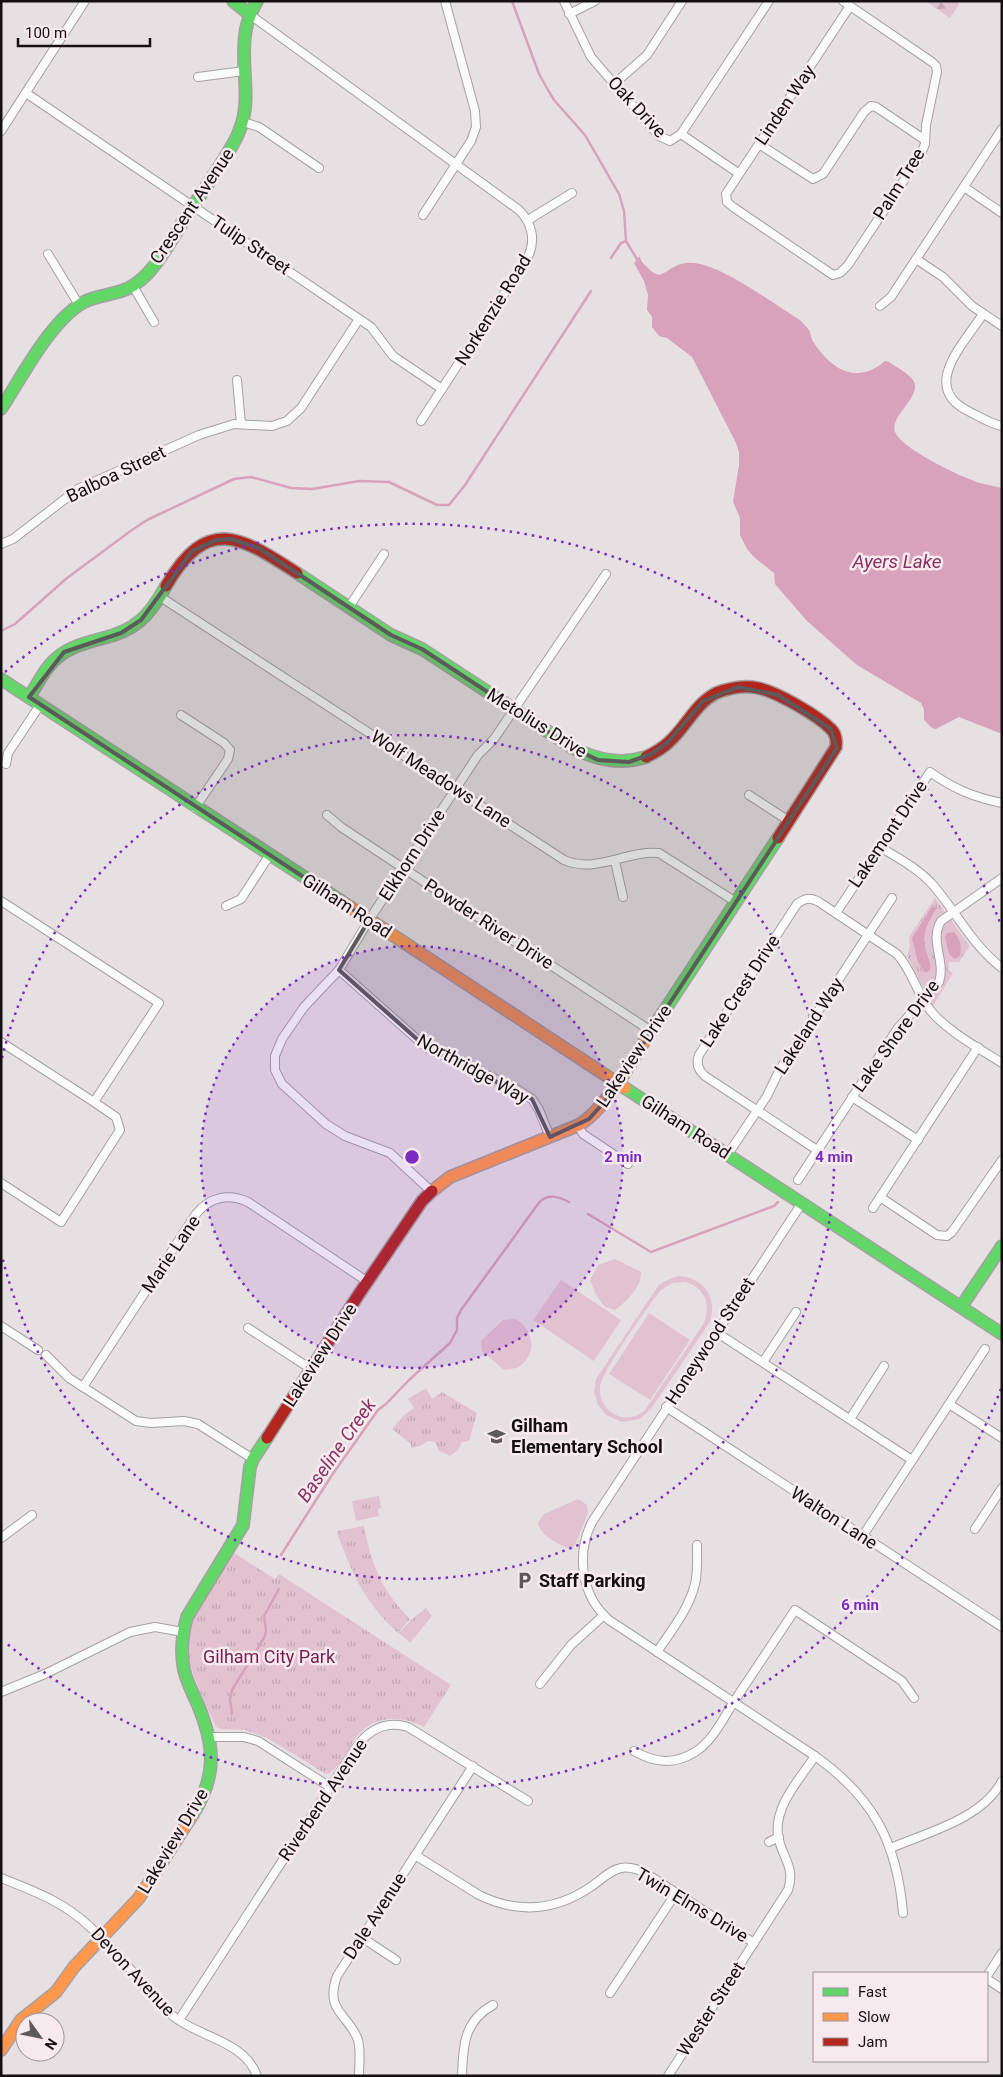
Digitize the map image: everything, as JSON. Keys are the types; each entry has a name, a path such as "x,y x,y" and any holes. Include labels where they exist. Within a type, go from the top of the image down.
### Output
{"street":[{"path":"1,130 85,1"},
{"path":"232,1 456,164 518,210 528,220 572,193"},
{"path":"249,14 257,1"},
{"path":"424,214 475,134 477,118 445,1"},
{"name":"Oak Drive","path":"564,1 591,57 663,139 673,140 681,134 738,173"},
{"path":"569,14 595,1"},
{"path":"614,84 647,55 682,1"},
{"path":"681,134 769,1"},
{"path":"843,1 850,6"},
{"name":"Palm Tree","path":"730,205 827,272 836,274 843,270 920,156 925,140 926,125 937,72 936,66 850,6"},
{"name":"Linden Way","path":"730,205 726,194 738,173 850,6"},
{"name":"Crescent Avenue","path":"1,409 52,331 62,319 79,305 133,286 153,266 229,151 243,122 247,96 244,71 245,32 249,14"},
{"path":"198,77 244,71"},
{"name":"Tulip Street","path":"26,93 359,319 375,331 393,356 442,389"},
{"path":"759,144 813,179 823,174 864,112 871,106 876,107 925,140"},
{"path":"243,122 254,125 319,168"},
{"path":"880,306 891,297 1002,129"},
{"path":"964,187 1002,212"},
{"name":"Norkenzie Road","path":"421,421 528,257 532,247 532,236 528,220"},
{"path":"48,254 79,305"},
{"path":"916,259 943,276 970,304 1002,326"},
{"path":"133,286 154,322"},
{"path":"983,314 950,364 946,374 945,386 951,399 958,406 1002,426"},
{"name":"Balboa Street","path":"1,544 13,539 64,499 92,482 216,428 242,424 272,426 287,421 294,416 359,319"},
{"path":"237,380 242,424"},
{"name":"Metolius Drive","path":"29,697 58,656 75,647 121,633 135,626 146,615 182,561 192,551 216,540 231,539 246,541 259,548 391,635 422,649 587,756 608,762 629,762 651,754 661,748 674,735 696,706 711,695 738,687 757,688 778,695 832,729 837,738 837,748 834,753"},
{"path":"349,607 384,554"},
{"name":"Elkhorn Drive","path":"431,1191 390,1153 332,1129 313,1110 288,1091 271,1071 275,1056 289,1028 312,997 339,970 369,920 455,788 478,755 494,739 606,574"},
{"name":"Wolf Meadows Lane","path":"159,596 564,860 585,865 615,861 642,854 659,853 736,902"},
{"name":"Gilham Road","path":"1,679 195,808 1002,1334"},
{"path":"6,764 10,750 40,704"},
{"path":"180,715 224,742 230,750 228,759 195,808"},
{"name":"Lakeview Drive","path":"1,2050 21,2020 51,1997 74,1967 139,1898 199,1804 210,1780 213,1766 211,1737 184,1670 182,1632 190,1611 243,1525 246,1513 248,1474 253,1459 368,1282 422,1201 431,1191 450,1177 578,1126 595,1114 618,1082 834,753"},
{"name":"Lakemont Drive","path":"836,913 930,772 952,787 970,795 1002,803"},
{"path":"749,795 789,821"},
{"name":"Powder River Drive","path":"327,815 341,827 651,1031"},
{"path":"880,847 926,878 987,957 1002,968"},
{"path":"226,906 242,898 269,856"},
{"path":"615,861 623,897"},
{"name":"Lake Shore Drive","path":"798,1180 898,1028 939,982 941,973 936,933 942,921 1002,878"},
{"name":"Lakeland Way","path":"728,1154 769,1092 779,1071 892,898"},
{"name":"Lake Crest Drive","path":"817,1150 701,1073 697,1061 699,1055 797,904 806,899 814,899 836,913"},
{"path":"1,900 159,1003 94,1102"},
{"path":"836,913 893,950 901,958 934,1016 1002,1063"},
{"name":"Northridge Way","path":"339,970 427,1048 513,1087 532,1099 539,1110 550,1137"},
{"path":"1,1042 116,1118 120,1130 61,1222 1,1183"},
{"path":"873,1208 978,1047"},
{"path":"852,1097 918,1140"},
{"path":"578,1126 584,1134 628,1164"},
{"path":"880,1197 938,1235 947,1236 952,1232 1002,1160"},
{"name":"Marie Lane","path":"83,1387 196,1214 205,1204 217,1198 228,1197 248,1202 368,1282"},
{"name":"Honeywood Street","path":"802,1203 666,1408 587,1532 583,1550 584,1575 592,1598 604,1615 816,1756 843,1778 864,1802 882,1829 891,1848 901,1889 903,1913"},
{"path":"961,1307 1002,1246"},
{"path":"763,1362 796,1312"},
{"path":"1,1326 38,1350"},
{"path":"248,1328 311,1369"},
{"path":"716,1332 912,1460"},
{"path":"862,1537 985,1349"},
{"path":"46,1355 64,1374 136,1422 151,1424 184,1421 198,1424 253,1459"},
{"path":"850,1419 884,1366"},
{"path":"949,1404 1002,1438"},
{"name":"Walton Lane","path":"666,1408 1002,1627"},
{"path":"975,1529 1002,1488"},
{"path":"1,1538 32,1515"},
{"path":"657,1652 688,1604 692,1594 697,1571 697,1545"},
{"path":"634,1751 646,1758 663,1762 689,1756 707,1742 795,1610 902,1681 914,1698"},
{"path":"540,1684 571,1645 604,1615"},
{"path":"1,1692 45,1674 130,1632 155,1627 182,1632"},
{"name":"Riverbend Avenue","path":"179,2020 330,1787 366,1735 376,1728 387,1725 402,1725 414,1730 528,1801"},
{"path":"211,1737 244,1737 258,1741 330,1787"},
{"name":"Wester Street","path":"668,2076 786,1895 790,1884 789,1864 779,1838 778,1824 783,1806 816,1756"},
{"name":"Dale Avenue","path":"359,2076 357,2039 338,2011 333,1994 336,1976 473,1766"},
{"path":"891,1848 969,1815 989,1799 1002,1781"},
{"path":"769,1842 779,1838"},
{"name":"Twin Elms Drive","path":"415,1855 479,1896 506,1906 520,1908 534,1908 560,1903 583,1892 613,1871 626,1867 633,1868 647,1874 754,1943"},
{"name":"Devon Avenue","path":"1,1878 61,1904 102,1939 169,2012 196,2031 213,2036 242,2055 253,2065 257,2076"},
{"path":"610,1993 676,1893"},
{"path":"361,1938 396,1960"},
{"path":"988,1976 1002,1953"},
{"path":"988,1979 1002,1989"},
{"path":"462,2076 464,2052 470,2028 477,2016 493,2005"}],"highlighted area":[{"path":"231,539 259,548 391,635 422,649 573,748 598,760 629,762 651,754 668,742 703,701 738,687 778,695 831,729 837,748 607,1099 589,1119 550,1137 532,1099 427,1048 339,970 369,920 29,697 64,652 121,633 141,620 192,551 216,540"}],"green space":[{"path":"925,1 957,1 959,5 950,18"},
{"path":"935,898 970,946 959,962 949,962 948,970 953,973 933,1006 907,956 910,947 909,937"},
{"path":"615,1259 641,1272 641,1278 636,1289 615,1310 605,1307 596,1295 590,1280 598,1265"},
{"path":"678,1276 695,1280 702,1285 707,1290 712,1305 710,1322 651,1409 640,1419 622,1422 606,1415 598,1405 594,1391 596,1379 658,1286","holes":["685,1282 692,1284 702,1292 705,1298 707,1310 704,1323 645,1410 635,1416 627,1417 620,1417 612,1413 604,1404 600,1387 617,1353 660,1291 672,1283"]},
{"path":"561,1280 621,1320 594,1361 533,1320"},
{"path":"649,1313 690,1340 650,1400 609,1374"},
{"path":"516,1319 526,1329 531,1342 531,1348 526,1361 520,1366 504,1370 482,1351 481,1341 503,1320"},
{"path":"426,1388 432,1399 442,1392 477,1413 469,1441 462,1442 458,1450 450,1456 439,1451 435,1442 428,1441 420,1446 411,1448 411,1444 392,1429 404,1415 414,1408 408,1399"},
{"path":"379,1496 381,1508 378,1509 379,1516 356,1521 352,1501"},
{"path":"578,1499 587,1505 588,1513 575,1545 571,1549 546,1535 538,1522 544,1514"},
{"path":"364,1526 370,1553 379,1576 392,1598 410,1619 398,1633 377,1611 362,1589 349,1565 338,1536 337,1531"},
{"name":"Gilham City Park","path":"234,1553 275,1579 279,1574 451,1685 424,1727 406,1720 397,1719 388,1719 371,1724 357,1736 335,1769 326,1774 267,1738 245,1730 216,1727 188,1659 187,1637 194,1613"},
{"path":"426,1608 432,1616 410,1643 399,1633"}],"water":[{"name":"Ayers Lake","path":"640,256 641,261 658,275 680,264 693,263 711,267 737,280 800,320 809,330 812,340 821,353 837,367 846,371 855,373 865,372 885,361 889,362 908,375 913,380 915,386 911,399 897,419 895,426 895,432 900,439 920,454 947,469 980,483 1002,488 1002,734 959,717 936,729 932,728 924,720 924,710 921,703 857,665 807,621 775,584 774,573 747,549 740,535 740,518 733,502 739,465 739,452 736,443 692,357 667,338 659,336 652,327 652,317 647,310 648,295 644,281 634,263"},
{"path":"934,907 936,909 927,925 924,941 930,962 930,970 926,973 918,962 912,938 931,908"},
{"path":"954,932 959,940 961,950 960,956 955,959 949,954 945,937 947,933"}],"waterway":[{"path":"512,1 539,74 554,100 585,135 619,194 624,211 626,241"},
{"path":"611,258 621,243 626,241 637,259"},
{"path":"1,631 15,624 67,578 147,520 234,479 251,477 291,488 312,489 359,481 389,482 437,505 449,505 465,485 591,291"},
{"name":"Baseline Creek","path":"281,1555 332,1475 378,1410 450,1343 457,1330 457,1318 461,1310 538,1204 549,1197 561,1198 569,1202"},
{"name":"Baseline Creek","path":"588,1214 651,1252 774,1206 778,1202"},
{"path":"232,1714 230,1699 232,1690 264,1638 266,1631 264,1616 279,1589"}],"traffic: fast":[{"path":"233,1 249,14"},
{"path":"1,409 48,336 60,322 84,302 128,288 150,271 222,162 233,144 244,115 246,100 244,44 248,22 257,1"},
{"path":"297,573 391,635 422,649 573,748 591,756 609,760 627,761 646,757"},
{"path":"29,697 53,661 78,646 112,636 132,627 147,614 166,586"},
{"path":"1,679 341,901"},
{"path":"651,1031 778,838"},
{"path":"625,1088 1002,1334"},
{"path":"961,1307 1002,1246"},
{"path":"193,1814 206,1787 211,1761 208,1734 204,1720 184,1670 182,1650 184,1630 187,1617 243,1525 250,1467 267,1438"}],"traffic: slow":[{"path":"341,901 625,1088"},
{"path":"432,1191 450,1177 579,1125 590,1117 610,1095 651,1031"},
{"path":"1,2050 21,2020 56,1992 74,1967 139,1898 193,1814"}],"traffic: jam":[{"path":"166,586 181,564 196,549 210,541 225,539 241,542 258,549 297,573"},
{"path":"646,757 669,742 702,703 716,693 726,690 742,687 766,690 807,711 833,731 836,737 836,747 778,838"},
{"path":"267,1438 359,1294 422,1201 432,1191"}],"place":[{"name":"Gilham Elementary School","path":"497,1436"},
{"name":"Staff Parking","path":"525,1581"}]}
